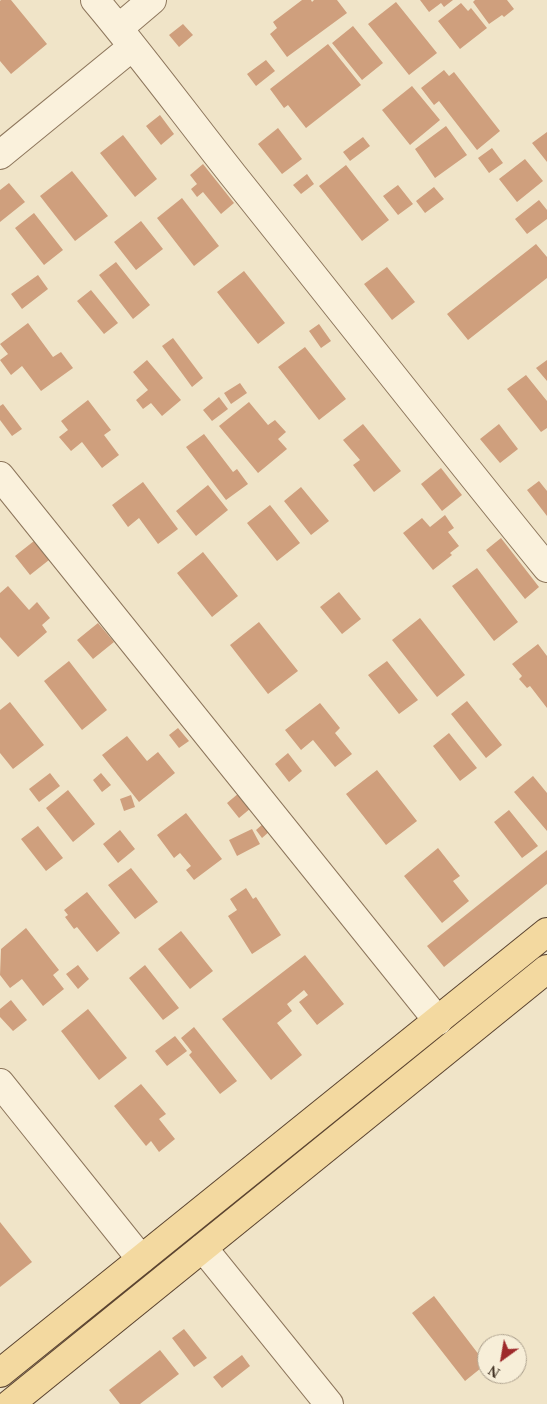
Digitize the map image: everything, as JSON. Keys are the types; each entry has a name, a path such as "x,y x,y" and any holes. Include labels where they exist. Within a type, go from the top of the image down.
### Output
{"main road":[{"path":"0,1373 547,932"},
{"path":"10,1404 547,969"}],"street":[{"path":"95,0 444,441 547,568"},
{"path":"0,155 126,37 152,0"},
{"path":"0,476 438,1021"},
{"path":"0,1082 141,1259"},
{"path":"203,1248 329,1404"}],"building":[{"path":"1,0 11,0 47,44 11,74 0,61"},
{"path":"302,0 311,0 312,2 314,0 337,0 347,13 287,57 270,34 277,28 273,22"},
{"path":"420,0 453,0 444,7 441,3 429,12"},
{"path":"475,0 507,0 514,9 504,17 502,15 489,24 473,2"},
{"path":"396,2 437,53 409,75 368,24"},
{"path":"461,3 468,11 471,8 487,28 460,49 438,21"},
{"path":"183,24 193,35 179,47 169,35"},
{"path":"353,26 383,63 362,80 332,43"},
{"path":"328,44 361,85 306,128 288,105 284,108 270,89"},
{"path":"266,60 275,71 256,86 247,74"},
{"path":"444,70 449,76 454,72 500,131 477,150 439,101 434,105 421,88"},
{"path":"412,86 440,120 410,145 382,110"},
{"path":"160,115 174,134 161,145 146,126"},
{"path":"446,126 467,155 435,178 415,149"},
{"path":"278,128 302,159 282,174 258,144"},
{"path":"547,132 547,162 532,143"},
{"path":"123,135 157,179 135,197 100,153"},
{"path":"363,137 370,146 350,161 343,152"},
{"path":"492,148 503,163 489,173 478,158"},
{"path":"525,159 543,181 517,202 499,179"},
{"path":"203,164 234,203 221,214 203,192 197,197 191,189 197,184 190,175"},
{"path":"346,165 389,220 362,241 319,186"},
{"path":"72,171 108,216 75,241 40,196"},
{"path":"307,174 314,184 301,194 293,185"},
{"path":"9,183 25,202 0,222 0,190"},
{"path":"398,185 413,204 398,215 383,196"},
{"path":"434,187 444,199 425,213 416,201"},
{"path":"182,198 219,246 194,266 157,218"},
{"path":"539,200 547,210 547,219 527,234 515,219"},
{"path":"34,213 63,250 44,265 15,228"},
{"path":"141,221 163,249 136,270 114,242"},
{"path":"536,244 547,257 547,278 468,340 447,314"},
{"path":"116,262 150,305 133,319 99,275"},
{"path":"387,267 415,302 392,320 364,284"},
{"path":"244,271 285,323 258,344 217,292"},
{"path":"38,275 48,289 22,309 11,294"},
{"path":"91,290 118,323 104,334 77,301"},
{"path":"28,323 53,357 61,352 73,368 41,391 22,366 11,375 0,360 8,354 0,344"},
{"path":"319,324 331,341 321,348 309,331"},
{"path":"173,338 203,378 192,387 162,346"},
{"path":"305,347 346,399 319,420 278,367"},
{"path":"147,360 181,400 162,416 151,403 143,409 136,400 148,390 133,372"},
{"path":"547,360 547,381 536,368"},
{"path":"526,375 547,401 547,428 541,432 507,389"},
{"path":"240,383 247,393 231,404 224,393"},
{"path":"219,397 228,409 212,421 203,410"},
{"path":"88,400 111,430 104,435 119,455 102,468 82,442 71,451 59,437 68,430 61,421"},
{"path":"249,402 268,425 275,420 286,432 278,439 287,449 258,473 219,426"},
{"path":"3,404 22,429 12,436 0,420 0,406"},
{"path":"363,424 401,471 374,492 353,465 360,460 343,440"},
{"path":"499,424 518,449 500,463 480,439"},
{"path":"204,434 233,472 237,469 248,484 226,500 186,447"},
{"path":"441,468 462,495 442,511 421,484"},
{"path":"539,481 547,491 547,516 527,490"},
{"path":"143,482 178,529 158,544 139,518 128,527 112,505"},
{"path":"208,485 228,510 196,536 176,511"},
{"path":"301,487 329,521 311,535 284,501"},
{"path":"270,505 300,543 277,561 247,523"},
{"path":"445,515 454,528 448,532 459,546 450,553 452,555 433,570 403,533 422,518 430,527"},
{"path":"501,538 539,587 525,599 486,550"},
{"path":"34,541 49,560 30,575 15,556"},
{"path":"203,552 238,596 212,617 177,573"},
{"path":"477,568 518,622 494,641 452,586"},
{"path":"8,586 29,610 37,602 50,618 42,625 47,632 18,657 0,637 0,593"},
{"path":"339,592 361,619 342,634 320,607"},
{"path":"420,618 465,675 437,697 392,640"},
{"path":"259,622 298,671 268,694 230,645"},
{"path":"98,623 114,642 93,659 77,640"},
{"path":"538,644 547,656 547,708 530,686 527,688 519,679 522,676 512,664"},
{"path":"69,661 107,710 82,730 44,681"},
{"path":"387,661 418,700 399,714 368,675"},
{"path":"467,701 502,745 486,758 451,714"},
{"path":"10,702 44,745 13,769 0,753 0,710"},
{"path":"320,703 340,728 335,733 352,754 335,767 313,740 301,750 285,730"},
{"path":"178,728 189,741 179,748 169,735"},
{"path":"449,733 477,768 460,781 433,746"},
{"path":"127,736 147,761 158,752 175,773 139,802 102,755"},
{"path":"288,753 302,771 289,782 275,764"},
{"path":"377,770 417,821 386,845 346,794"},
{"path":"50,773 60,786 39,802 29,789"},
{"path":"101,773 111,785 102,792 93,780"},
{"path":"533,776 547,793 547,831 514,792"},
{"path":"68,790 95,824 73,842 46,808"},
{"path":"239,793 251,808 239,818 227,803"},
{"path":"131,795 135,807 124,811 120,799"},
{"path":"509,810 538,846 522,858 494,822"},
{"path":"186,813 222,859 194,880 186,870 191,866 180,853 174,858 157,835"},
{"path":"263,824 270,831 262,838 256,830"},
{"path":"38,826 63,858 46,871 21,839"},
{"path":"252,829 260,844 237,856 229,840"},
{"path":"120,830 135,849 118,863 103,844"},
{"path":"438,848 460,876 453,881 469,901 442,923 404,876"},
{"path":"547,850 547,884 444,967 427,946"},
{"path":"131,868 158,902 135,919 108,885"},
{"path":"246,888 253,899 256,897 281,935 252,954 228,916 237,910 230,899"},
{"path":"87,892 120,933 97,952 77,927 74,929 65,917 68,915 64,910"},
{"path":"26,928 59,970 53,975 64,989 43,1006 22,979 10,988 0,975 1,949"},
{"path":"181,931 213,971 190,989 158,949"},
{"path":"305,955 344,1004 317,1025 299,1002 308,995 304,990 287,1004 292,1011 277,1023 302,1055 271,1080 222,1019"},
{"path":"78,965 89,979 78,989 66,974"},
{"path":"145,965 179,1008 163,1020 129,978"},
{"path":"11,1000 27,1020 13,1031 0,1017 0,1009"},
{"path":"88,1009 127,1058 99,1080 61,1031"},
{"path":"194,1027 237,1081 220,1094 189,1055 192,1052 181,1038"},
{"path":"175,1036 187,1051 167,1066 155,1051"},
{"path":"141,1084 166,1114 159,1119 175,1139 159,1152 151,1141 146,1146 114,1106"},
{"path":"0,1222 32,1262 0,1287"},
{"path":"434,1296 477,1352 477,1371 465,1381 412,1313"},
{"path":"184,1329 207,1358 194,1367 172,1338"},
{"path":"160,1350 179,1374 140,1404 120,1404 109,1390"},
{"path":"242,1355 250,1366 222,1388 213,1377"}]}
